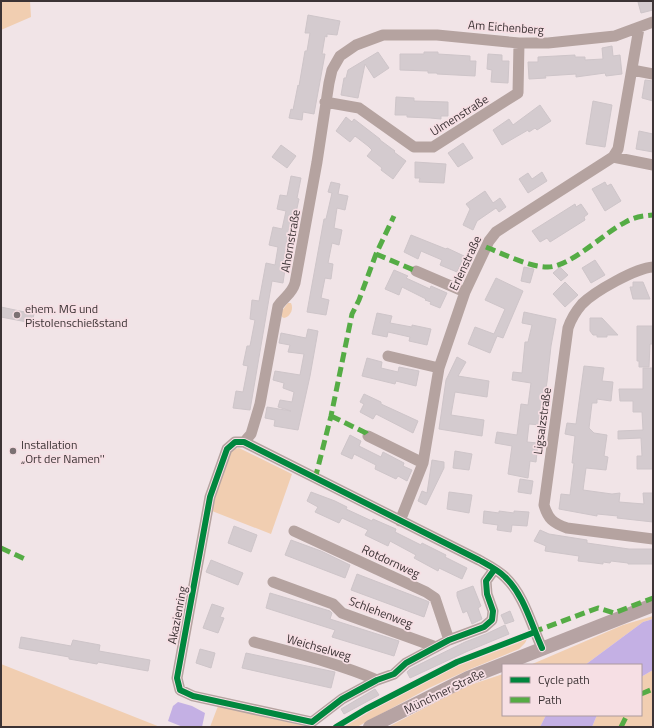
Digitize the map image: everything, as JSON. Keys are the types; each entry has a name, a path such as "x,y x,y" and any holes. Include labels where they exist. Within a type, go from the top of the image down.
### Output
{"main road":[{"name":"Münchner Straße","path":"503,664 653,605"},
{"name":"Münchner Straße","path":"370,727 468,678 502,664"}],"street":[{"name":"Am Eichenberg","path":"356,44 383,35 437,35 519,43 548,43 615,36 653,22"},
{"path":"639,28 618,149 612,157 653,165"},
{"name":"Ulmenstraße","path":"325,102 360,108 414,147 434,147 518,93 519,43"},
{"name":"Ahornstraße","path":"244,442 251,434 260,404 278,306 283,299 293,291 295,283 317,162 325,102 332,70 340,56 356,44"},
{"path":"632,70 653,74"},
{"name":"Erlenstraße","path":"400,521 423,462 439,368 465,292 488,242 496,232 612,157"},
{"name":"Ligsalzstraße","path":"653,267 648,267 631,273 604,289 583,303 570,320 544,505 547,516 556,524 567,528 653,539"},
{"path":"416,271 465,292"},
{"path":"388,356 439,368"},
{"path":"368,436 423,462"},
{"name":"Akazienring","path":"244,442 235,442 227,449 210,498 177,678 180,690 193,696 312,722 342,699 376,680 394,674 406,663 449,640 484,627 492,620 493,611 487,594 486,581 494,570"},
{"path":"244,442 479,560 504,576 514,587 524,605 542,648"},
{"name":"Rotdornweg","path":"294,531 426,592 435,598 449,640"},
{"name":"Schlehenweg","path":"274,582 333,604 342,613 436,647"},
{"name":"Weichselweg","path":"254,642 349,669 376,680"}],"shaded area":[{"path":"1,1 30,1 31,17 1,30"},
{"path":"288,303 291,303 292,310 288,316 284,318 282,317 281,312"},
{"path":"239,448 292,474 271,534 212,511 229,455 234,449"},
{"path":"653,616 653,619 643,622 586,664 532,664 623,625"},
{"path":"653,619 653,670 642,676 642,664 586,664 643,622"},
{"path":"528,637 519,649 429,688 357,727 340,727 454,666"},
{"path":"1,664 155,725 160,727 1,727"},
{"path":"653,670 653,727 592,727 597,716 642,716 642,676"},
{"path":"502,674 502,716 546,716 540,727 388,727 467,686"},
{"path":"178,702 192,706 205,713 202,727 183,727 168,721 173,706"},
{"path":"218,706 309,727 210,727"},
{"path":"546,716 597,716 592,727 540,727"}],"building":[{"path":"653,1 653,10 641,13 638,2"},
{"path":"308,15 340,21 337,35 327,34 327,37 325,36 322,54 325,54 314,114 303,112 302,120 289,118 291,109 293,110 298,85 299,86 305,51 307,51 310,33 305,33"},
{"path":"612,46 613,56 620,55 622,74 606,76 605,73 576,77 576,74 545,76 546,78 529,79 528,62 538,62 538,57 575,55 575,57 585,57 585,60 603,59 602,48"},
{"path":"378,52 389,68 374,78 365,64 358,98 341,95 344,78 346,78 348,70"},
{"path":"424,52 438,52 438,54 470,56 470,61 476,61 475,76 437,74 428,73 428,71 400,70 400,54 424,54"},
{"path":"488,54 502,55 502,61 509,61 508,83 491,82 492,70 487,69"},
{"path":"645,80 653,81 653,101 642,98"},
{"path":"396,97 414,98 414,101 448,102 448,116 441,116 441,119 395,115"},
{"path":"593,101 612,105 605,147 586,144"},
{"path":"540,105 551,121 537,130 535,128 529,132 528,130 502,145 493,130 509,119 513,125"},
{"path":"346,117 352,122 354,119 406,161 393,179 381,170 382,168 367,156 372,150 368,146 355,136 350,142 336,131"},
{"path":"639,131 653,134 653,152 636,149"},
{"path":"463,143 473,158 458,167 448,153"},
{"path":"281,145 296,156 287,168 272,157"},
{"path":"415,162 446,164 444,183 419,182 420,178 415,178"},
{"path":"542,172 547,181 528,193 519,179 528,173 532,179"},
{"path":"291,176 301,178 297,198 299,199 288,249 283,283 272,281 250,410 233,408 236,391 243,392 248,366 243,365 247,346 250,346 255,320 250,319 252,300 259,301 266,263 275,265 278,247 269,245 273,227 282,229 286,211 277,209 280,195 287,196"},
{"path":"331,182 340,184 338,194 348,196 345,210 337,208 334,228 342,230 339,245 332,243 328,263 333,264 331,279 325,278 321,298 329,300 326,315 307,312 324,219 326,219 332,193 328,192"},
{"path":"605,182 607,186 611,184 621,201 605,211 592,189"},
{"path":"485,191 493,203 500,198 506,207 499,212 496,208 477,221 473,230 463,225 470,209 466,204"},
{"path":"575,204 576,207 581,204 588,214 584,217 585,220 550,242 547,238 540,242 532,231"},
{"path":"411,235 464,256 457,272 440,265 442,260 421,251 418,259 404,252"},
{"path":"595,260 605,275 591,283 582,268"},
{"path":"524,267 534,269 530,283 521,281"},
{"path":"560,267 568,275 561,281 553,273"},
{"path":"394,270 408,276 406,278 430,289 431,286 447,293 440,308 430,304 431,302 402,287 399,295 385,289"},
{"path":"496,278 523,291 503,338 497,336 490,353 468,344 475,327 494,334 505,309 485,300"},
{"path":"565,282 578,295 565,307 553,294"},
{"path":"633,282 643,282 650,299 633,299 630,287 633,287"},
{"name":"ehem. MG und Pistolenschießstand","path":"1,307 34,314 32,323 1,317"},
{"path":"524,312 556,319 540,425 529,424 527,442 538,443 536,462 530,461 528,478 508,474 512,446 495,443 497,432 517,435 521,404 528,405 531,383 512,380 513,372 522,373 525,342 528,342 532,325 522,323"},
{"path":"377,313 392,316 390,323 412,327 412,325 431,329 427,345 409,341 410,337 388,332 387,337 372,334"},
{"path":"590,318 602,318 618,335 597,337 597,335 593,335 590,331"},
{"path":"637,326 653,326 653,344 650,344 649,367 639,367 639,361 637,361"},
{"path":"308,329 318,331 298,430 274,426 275,420 265,418 267,407 291,411 278,407 280,400 292,402 294,392 283,388 284,383 273,380 275,371 300,375 304,354 288,352 290,345 279,343 281,333 306,338"},
{"path":"457,357 466,362 458,376 489,381 487,397 455,392 451,415 484,420 482,436 439,429 446,380"},
{"path":"367,358 382,362 381,368 398,372 399,367 419,371 416,386 396,381 395,384 362,376"},
{"path":"584,366 604,368 602,381 613,382 611,401 597,399 597,403 592,403 589,428 594,433 607,435 604,456 608,457 606,470 586,468 583,490 612,494 620,493 619,502 644,504 643,493 653,493 653,522 617,518 618,516 597,514 597,516 559,509 561,494 570,495 574,463 572,463 575,436 565,434 567,423 576,424"},
{"path":"643,368 653,368 653,469 637,469 637,456 642,456 641,438 618,439 618,431 643,430 642,412 633,412 633,401 620,401 619,389 643,389"},
{"path":"364,394 381,402 381,404 418,421 413,433 376,414 373,419 360,412 364,404 360,402"},
{"path":"350,435 361,441 359,446 381,457 383,452 404,463 403,466 412,470 407,481 398,476 396,479 375,469 376,465 354,454 352,459 341,454"},
{"path":"455,451 472,454 469,470 453,468"},
{"path":"432,460 444,462 444,468 426,505 418,501 422,491 427,493"},
{"path":"520,479 533,481 531,494 518,492"},
{"path":"311,492 335,501 347,507 346,509 372,521 373,519 396,529 395,532 446,555 445,557 467,568 462,579 439,568 438,571 414,558 416,555 390,541 388,546 365,535 368,530 342,518 339,523 315,512 318,507 307,501"},
{"path":"449,492 472,495 469,513 447,509"},
{"path":"484,511 499,513 499,511 514,513 514,511 529,512 527,526 512,525 511,532 497,530 498,525 483,523"},
{"path":"234,526 257,535 251,552 228,543"},
{"path":"540,530 549,534 587,540 587,543 629,549 653,549 653,564 628,564 611,561 610,563 603,562 603,564 578,561 579,556 545,551 546,546 534,541"},
{"path":"291,540 321,551 350,565 345,578 285,555"},
{"path":"211,560 243,573 238,585 206,572"},
{"path":"357,574 429,602 424,617 351,590"},
{"path":"473,586 481,606 478,608 482,619 472,624 467,611 463,613 457,592"},
{"path":"270,593 330,611 332,613 330,619 399,641 394,656 332,637 335,630 266,608"},
{"path":"212,604 224,608 220,617 224,618 218,633 203,628"},
{"path":"510,611 514,621 505,624 501,615"},
{"path":"505,625 509,634 410,678 407,672 410,669 465,642"},
{"path":"21,637 71,646 73,640 100,645 99,651 150,660 148,671 98,662 97,664 69,659 69,657 19,648"},
{"path":"200,649 215,653 211,668 196,663"},
{"path":"246,653 335,672 331,688 242,668"},
{"path":"375,689 379,695 344,714 341,709"}],"marked path":[{"path":"486,247 516,260 533,265 547,267 556,266 576,256 627,221 638,217 653,215"},
{"path":"315,479 331,416 352,314 359,300 376,254 394,216"},
{"path":"376,254 416,271"},
{"path":"331,416 366,433 368,436"},
{"path":"1,548 25,559"},
{"path":"533,632 598,608 614,613 653,598"},
{"path":"642,694 653,689"},
{"path":"621,727 626,716"}],"cycle path":[{"path":"494,570 486,581 487,594 493,611 492,620 484,627 449,640 406,663 394,674 377,680 342,699 312,722 193,696 180,690 177,678 210,497 227,449 235,442 244,442 479,560 496,570 512,584 517,592 542,648"},
{"path":"336,727 366,709 457,662 535,632"}],"place":[{"name":"ehem. MG und Pistolenschießstand","path":"17,315"},
{"name":"Installation „Ort der Namen''","path":"13,451"}]}
